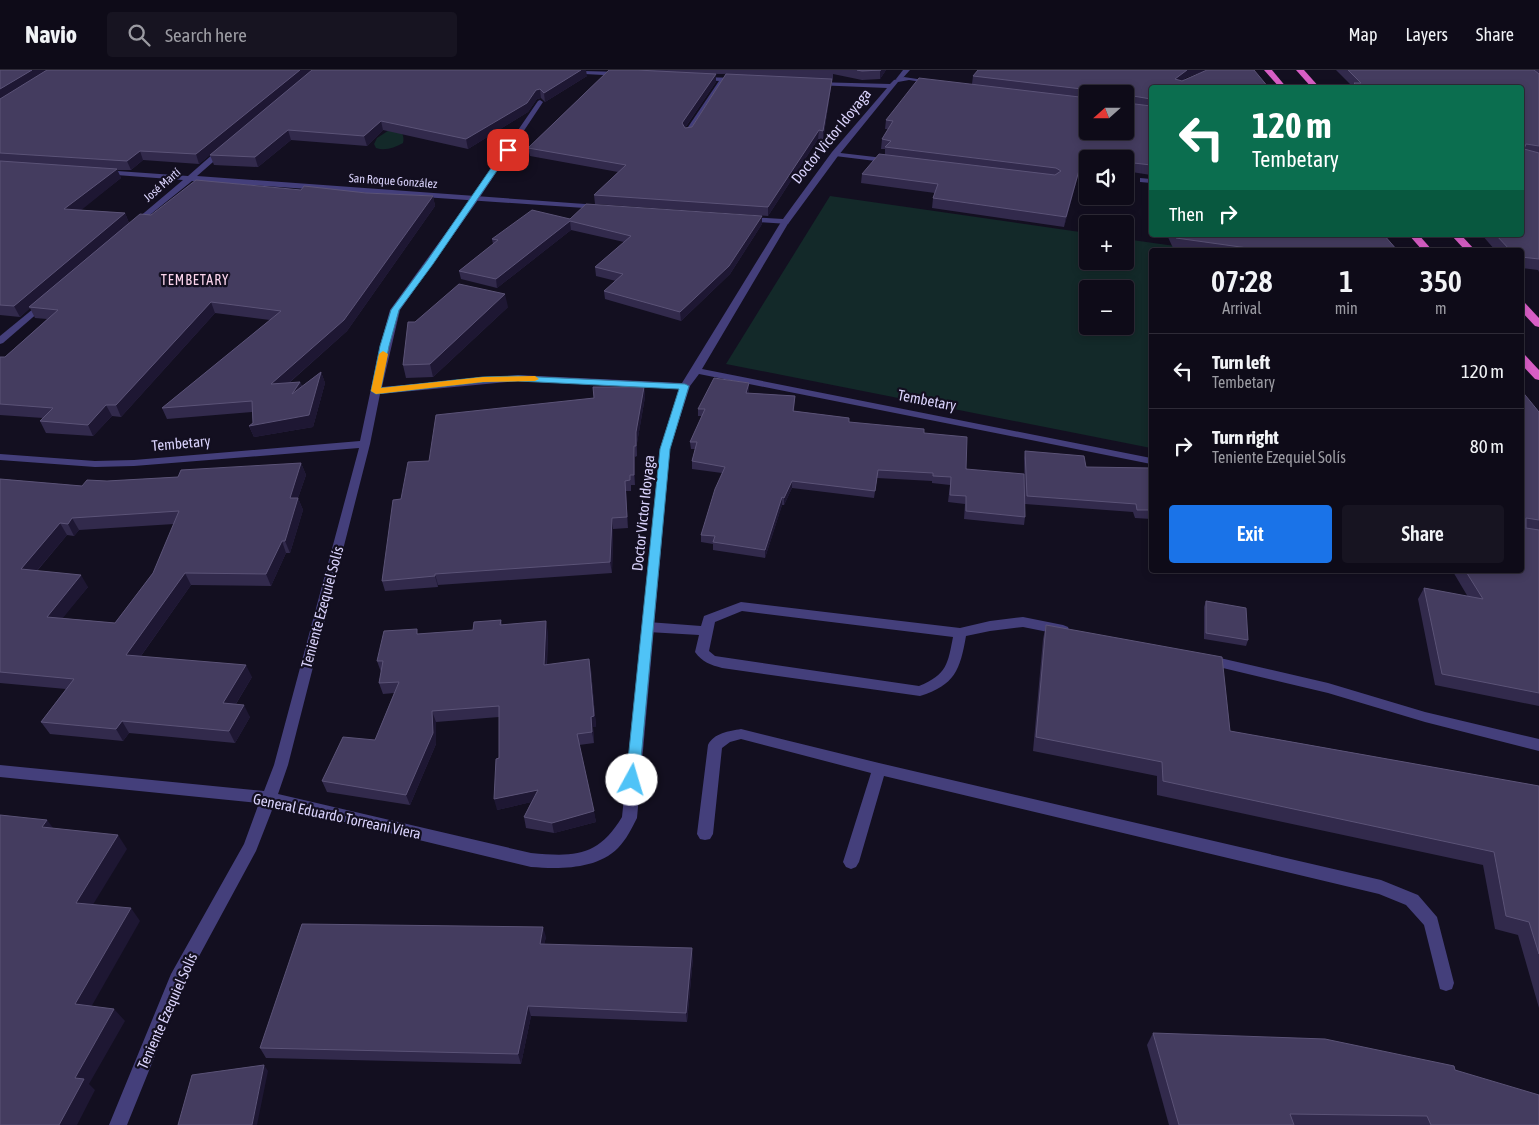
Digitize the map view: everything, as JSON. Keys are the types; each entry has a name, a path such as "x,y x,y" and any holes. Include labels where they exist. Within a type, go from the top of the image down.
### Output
{"highway":[{"path":"1268,70 1281,85"},
{"path":"1300,70 1314,85"},
{"path":"1415,237 1425,248"},
{"path":"1458,237 1468,248"},
{"path":"1524,308 1539,324"},
{"path":"1524,360 1539,377"}],"street":[{"path":"547,70 634,75"},
{"path":"688,133 727,70"},
{"name":"Doctor Victor Idoyaga","path":"583,860 612,844 629,818 665,449 685,386 696,372 785,222 835,154 907,70"},
{"path":"690,78 751,80"},
{"path":"899,79 945,84"},
{"path":"807,83 892,86"},
{"name":"Teniente Ezequiel Solís","path":"118,1125 177,980 251,846 270,798 281,765 365,444 385,346 395,310 475,198 540,102"},
{"name":"José Martí","path":"124,234 228,146"},
{"path":"835,154 899,162"},
{"name":"San Roque González","path":"96,172 604,208"},
{"path":"732,218 785,222"},
{"path":"0,341 51,297"},
{"name":"Tembetary","path":"696,372 1149,461"},
{"path":"376,391 518,378 685,386"},
{"name":"Tembetary","path":"0,457 95,464 134,463 365,444"},
{"path":"960,633 953,670 939,685 920,691 722,663 710,659 702,652 709,619 740,606 960,633 990,626 1023,622 1079,634"},
{"path":"648,627 706,631"},
{"path":"1190,656 1328,688 1425,717 1539,745"},
{"path":"705,834 715,745 726,737 741,734 879,769 1381,887 1412,900 1431,922 1446,983"},
{"path":"851,862 879,769"},
{"name":"General Eduardo Torreani Viera","path":"0,771 270,798 531,860 556,863 583,860"}],"green space":[{"path":"397,125 403,136 403,143 390,148 376,148 374,144 377,138"},
{"path":"830,196 1079,232 1079,270 1134,270 1134,240 1189,248 1149,248 1149,448 726,364"}],"building":[{"path":"0,70 32,70 0,89"},
{"path":"47,70 300,70 196,154 140,151 127,161 0,153 0,99"},
{"path":"312,70 581,70 544,93 540,89 536,90 527,103 466,139 381,121 364,136 288,130 255,157 210,155"},
{"path":"609,70 716,74 682,123 685,128 692,127 726,74 832,79 823,131 819,130 768,207 594,195 626,165 528,148"},
{"path":"978,70 1187,70 1175,79 1182,81 1207,70 1254,70 1266,85 1149,85 1149,99 1134,96 1134,85 1079,85 1079,89 973,76"},
{"path":"1348,70 1534,70 1539,74 1539,146 1526,144 1524,149 1524,85 1356,85 1354,83 1361,83"},
{"path":"919,78 1079,97 1079,140 1134,140 1134,104 1149,106 1149,165 1134,163 1134,150 1079,150 1079,170 1066,217 933,198 938,184 862,174 879,154 1055,175 1061,171 1056,168 885,147 891,141 882,139 893,121 886,120"},
{"path":"1524,149 1539,153 1539,259 1524,257 1524,248 1508,248 1498,237 1524,237"},
{"path":"0,161 117,169 64,209 125,213 14,306 0,305"},
{"path":"196,180 301,190 304,186 366,193 433,196 344,320 271,384 300,382 292,394 321,372 309,415 249,426 253,423 252,401 162,408 281,311 211,302 116,405 106,405 88,425 40,421 53,408 0,404 0,357 5,357 58,310 29,307 140,214 151,215"},
{"path":"586,204 762,216 729,266 680,312 604,291 623,274 595,267 631,236 570,221 496,279 459,271 498,240 492,239 532,210 570,219"},
{"path":"1386,237 1395,248 1248,248 1176,238"},
{"path":"459,284 505,294 430,364 403,365 408,322 415,322"},
{"path":"714,378 749,383 746,393 795,396 793,411 849,418 849,422 924,429 924,433 967,437 966,469 1024,474 1025,517 966,511 966,496 950,495 951,477 933,476 933,473 878,470 875,491 792,481 784,498 782,497 765,550 713,542 715,536 701,535 715,489 725,467 692,461 697,442 690,442 705,409 698,409"},
{"path":"593,387 644,387 636,432 636,446 634,446 634,475 630,475 630,480 625,481 627,517 612,518 610,562 435,574 435,576 382,581 393,500 401,499 408,462 429,461 436,415 594,398"},
{"path":"1524,394 1539,412 1539,520 1526,518 1526,528 1539,530 1539,693 1442,674 1424,588 1483,599 1467,573 1524,573"},
{"path":"1025,451 1084,456 1086,467 1149,468 1149,510 1137,510 1136,504 1027,496"},
{"path":"301,463 290,498 298,498 285,541 282,541 266,574 185,573 126,655 246,665 223,703 244,705 229,731 122,721 116,729 41,722 74,679 0,672 0,479 82,486 87,480 107,481 178,477 181,470","holes":["179,511 153,573 115,623 47,617 81,575 21,569 60,523 68,524 72,518"]},
{"path":"1206,601 1246,608 1248,640 1206,633"},
{"path":"501,620 500,625 546,621 544,665 589,659 594,716 591,717 592,732 577,734 594,811 552,823 524,817 538,790 494,799 496,759 499,758 499,706 432,711 433,733 406,795 322,781 343,737 375,740 399,682 379,683 383,661 377,661 384,631 417,629 417,634 473,630 474,622"},
{"path":"1046,625 1222,657 1230,731 1539,786 1539,954 1529,922 1506,916 1494,852 1163,781 1162,762 1036,737"},
{"path":"0,815 47,820 42,827 118,835 76,903 131,908 75,1004 114,1009 75,1078 84,1079 59,1125 0,1125"},
{"path":"302,924 543,927 540,944 692,948 686,1013 528,1006 518,1054 260,1048"},
{"path":"1153,1033 1325,1039 1454,1066 1455,1070 1539,1095 1539,1125 1431,1125 1427,1116 1290,1114 1294,1125 1179,1125"},
{"path":"264,1065 252,1125 178,1125 192,1075"}],"slow traffic":[{"path":"383,354 376,391 483,380 535,379"}],"district":[{"name":"TEMBETARY","path":"195,280"}],"route":[{"path":"508,150 395,310 385,346 376,391 518,378 685,386 665,449 632,780"}]}
